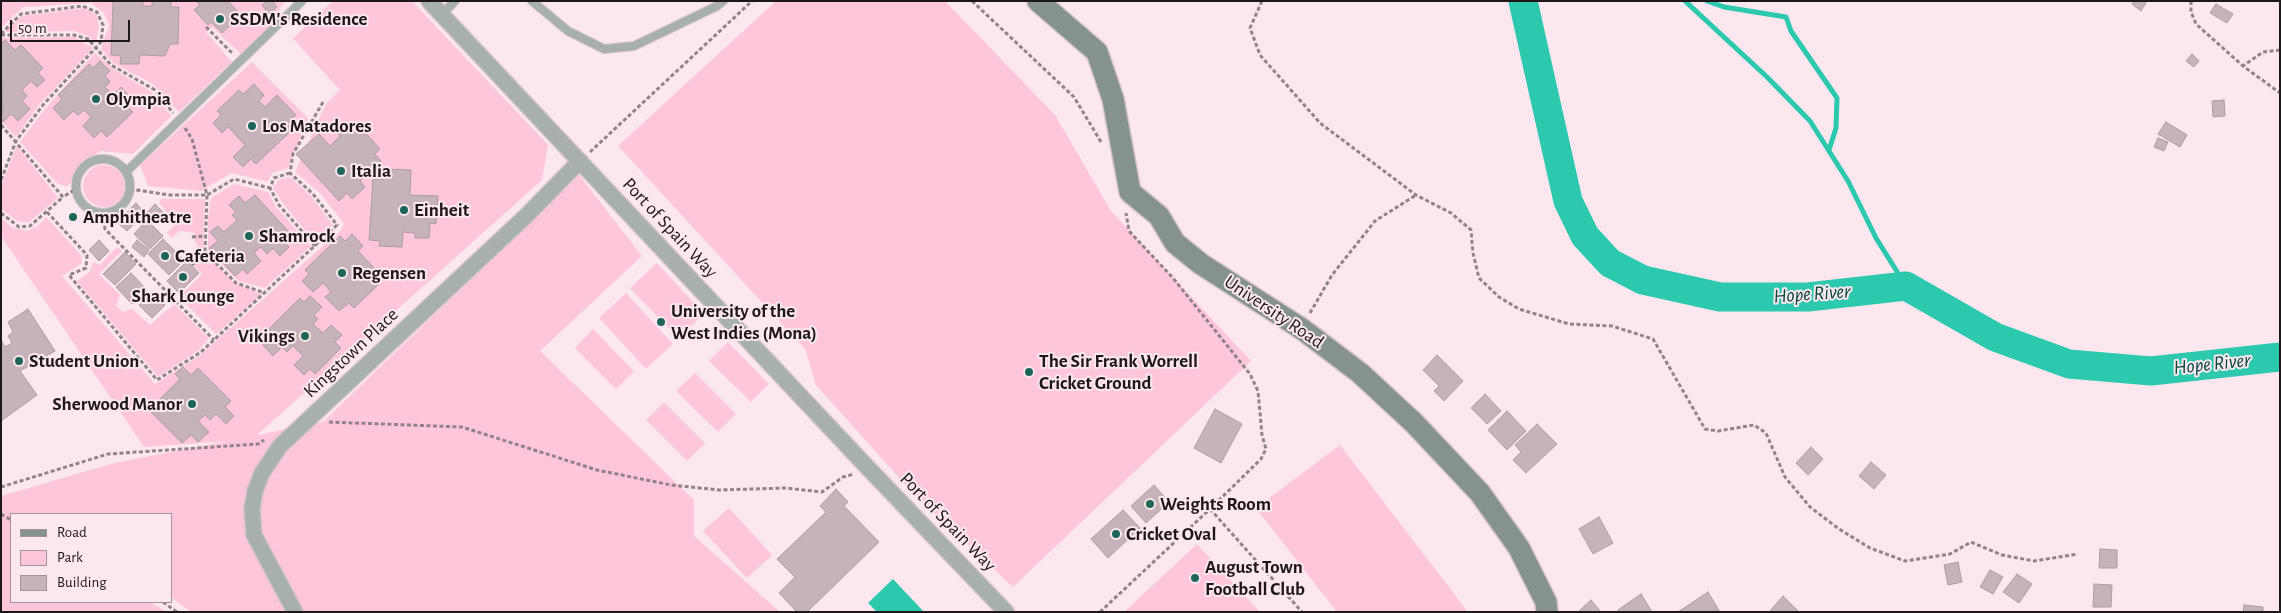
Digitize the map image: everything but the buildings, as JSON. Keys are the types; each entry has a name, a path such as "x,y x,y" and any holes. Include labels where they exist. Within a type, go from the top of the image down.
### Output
{"street":[{"name":"Port of Spain Way","path":"429,1 1006,612"},
{"name":"University Road","path":"1038,1 1097,52 1113,99 1130,192 1159,216 1175,242 1202,264 1302,329 1360,373 1414,423 1480,493 1518,548 1546,602 1547,612"},
{"name":"Kingstown Place","path":"295,612 254,535 252,509 262,473 280,446 526,216 580,161"}],"lane":[{"path":"126,172 302,1"},
{"path":"441,14 454,1"},
{"path":"532,1 568,31 604,49 634,46 717,6 722,1"},
{"path":"95,161 112,161 126,172 130,189 123,205 116,210 103,213 90,210 83,204 76,188 81,171 87,165 95,161"}],"path":[{"path":"580,161 752,1"},
{"path":"1262,1 1250,28 1260,55 1320,123 1416,195 1451,213 1470,230 1473,253 1480,278 1499,297 1519,309 1569,324 1612,326 1653,339 1704,429 1718,431 1754,425 1766,433 1785,477 1810,507 1839,529 1870,548 1905,561 1950,554 1971,542 2002,555 2034,562 2078,554"},
{"path":"2191,1 2191,12 2196,24 2243,66 2280,94"},
{"path":"1,35 22,14 82,6 97,12 103,25 101,42 43,105 16,141 1,180"},
{"path":"206,27 240,62"},
{"path":"1,35 74,35 88,40 111,65 155,90 192,139 208,195 205,252 192,265"},
{"path":"2243,66 2263,52 2280,50"},
{"path":"290,173 293,154 323,102"},
{"path":"1,125 63,197"},
{"path":"270,188 274,178 290,173"},
{"path":"47,212 87,255 86,268 69,275 157,380 201,352 266,294 337,225 313,194 290,173"},
{"path":"130,189 169,196 208,195 234,179 270,188 279,205 315,246"},
{"path":"1,213 19,226 30,226 76,188"},
{"path":"1302,329 1332,275 1375,220 1416,195"},
{"path":"103,213 105,229 214,340"},
{"path":"192,237 205,236"},
{"path":"205,252 236,283 266,294"},
{"path":"305,423 352,422 462,427 597,470 671,485 719,490 786,488 822,492 843,477 869,469"},
{"path":"1100,612 1261,459 1266,449 1262,435"},
{"path":"1,487 108,454 258,444 268,438"},
{"path":"1210,509 1302,612"},
{"path":"164,603 177,612"}],"green space":[{"path":"1,1 285,1 274,17 276,20 241,54 212,27 206,32 232,62 179,112 153,84 113,63 101,49 109,26 104,13 91,3 23,7 1,28"},
{"path":"333,1 412,1 548,145 542,180 257,435 323,422 579,175 642,256 540,351 694,500 694,536 780,612 191,612 172,598 172,513 10,513 10,603 152,603 167,612 1,612 1,496 114,463 228,441 144,447 1,236 1,218 13,228 27,231 38,226 46,217 81,255 82,263 62,276 155,384 199,356 341,230 344,224 321,194 295,172 326,104 340,90 286,31 293,38"},
{"path":"776,1 945,1 1055,115 1111,211 1251,361 1013,587 910,490 816,385 805,349 618,146"},
{"path":"83,8 96,14 99,26 96,43 90,37 74,31 5,32 22,16"},
{"path":"74,37 93,48 39,105 16,137 1,121 1,38"},
{"path":"95,53 113,69 152,92 171,116 133,154 100,151 78,169 73,181 67,186 58,184 20,142 45,109"},
{"path":"252,62 308,118 288,168 272,173 268,182 232,173 201,191 148,186 140,165"},
{"path":"17,146 58,198 29,222 19,222 1,209 1,186"},
{"path":"104,165 119,171 125,186 119,201 104,207 89,201 83,186 89,171"},
{"path":"290,177 311,196 333,225 314,241 284,205 273,188 279,180"},
{"path":"234,184 268,192 276,207 311,246 265,288 238,281 208,250 208,219 211,198"},
{"path":"161,199 205,199 203,252 235,284 262,294 216,334 179,297 202,274 186,258 198,245 195,242 194,233 179,231 172,238 167,233 176,223 159,203"},
{"path":"117,247 122,251 99,274 120,295 116,305 123,312 132,309 150,325 174,304 209,338 199,350 158,377 77,281 90,272 93,262 100,265"},
{"path":"657,263 704,314 678,338 630,288"},
{"path":"626,293 673,344 646,369 599,318"},
{"path":"593,329 634,371 616,389 575,348"},
{"path":"728,342 769,384 751,402 709,361"},
{"path":"695,373 736,414 718,432 676,391"},
{"path":"664,402 705,443 687,461 646,420"},
{"path":"1340,445 1468,612 1337,612 1256,508"},
{"path":"729,508 772,555 747,578 703,531"},
{"name":"August Town Football Club","path":"1197,544 1260,612 1124,612"}],"shaded area":[{"path":"893,579 924,612 877,612 868,603"}],"waterway":[{"name":"Hope River","path":"1523,1 1568,201 1585,236 1610,263 1643,280 1720,297 1808,297 1906,286 1995,337 2069,364 2151,371 2280,357"},
{"path":"1685,1 1767,77 1810,121 1848,181 1876,238 1906,286"},
{"path":"1707,1 1724,7 1786,17 1791,31 1837,98 1836,128 1829,150"}],"place":[{"name":"SSDM's Residence","path":"220,19"},
{"name":"Olympia","path":"96,99"},
{"name":"Los Matadores","path":"252,126"},
{"name":"Italia","path":"341,171"},
{"name":"Einheit","path":"404,210"},
{"name":"Amphitheatre","path":"73,217"},
{"name":"Shamrock","path":"249,236"},
{"name":"Cafeteria","path":"165,256"},
{"name":"Regensen","path":"342,273"},
{"name":"Shark Lounge","path":"183,277"},
{"name":"University of the West Indies (Mona)","path":"661,322"},
{"name":"Vikings","path":"305,336"},
{"name":"Student Union","path":"19,361"},
{"name":"The Sir Frank Worrell Cricket Ground","path":"1029,372"},
{"name":"Sherwood Manor","path":"192,404"},
{"name":"Weights Room","path":"1150,504"},
{"name":"Cricket Oval","path":"1116,534"},
{"name":"August Town Football Club","path":"1195,578"}]}
